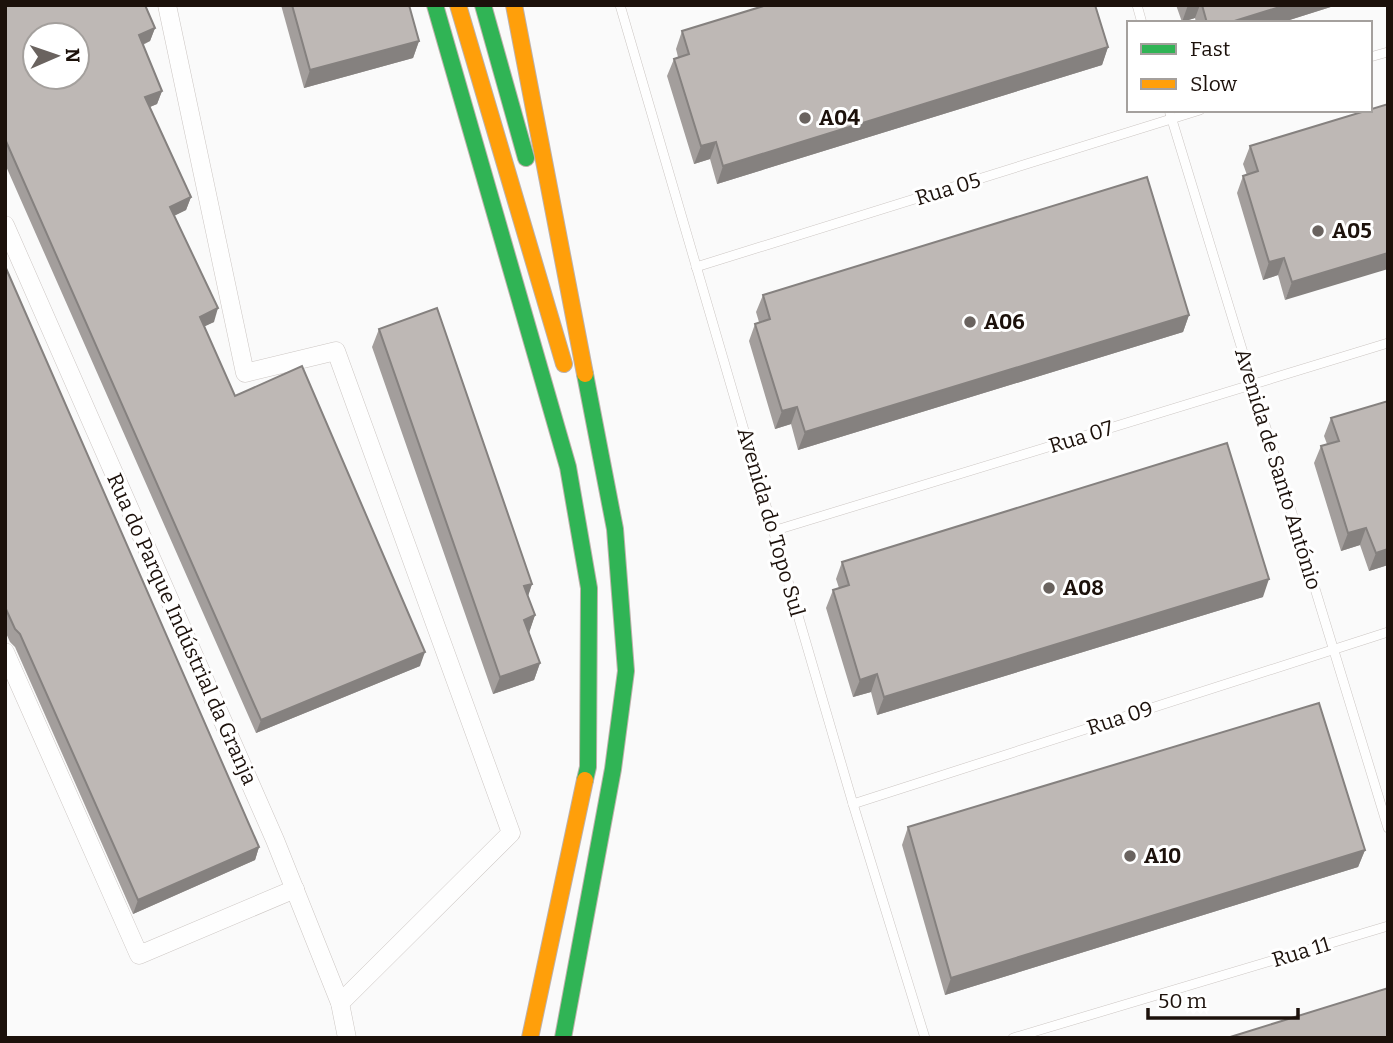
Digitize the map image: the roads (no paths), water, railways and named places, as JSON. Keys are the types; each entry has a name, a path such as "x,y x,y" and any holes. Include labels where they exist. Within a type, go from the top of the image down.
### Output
{"highway":[{"path":"435,5 568,467 589,587 588,767 530,1038"},
{"path":"458,5 578,410 603,524 612,655 613,769"},
{"path":"483,5 583,365"},
{"path":"514,5 615,530 626,671 613,769 564,1038"}],"street":[{"path":"167,5 244,373 336,351 511,833 340,1003"},
{"name":"Rua do Parque Indústrial da Granja","path":"5,225 295,889 340,1003 347,1038"},
{"path":"5,652 139,955 295,889"}],"lane":[{"name":"Avenida do Topo Sul","path":"620,5 853,804 925,1038"},
{"name":"Rua 05","path":"696,267 1170,115 1188,112"},
{"name":"Avenida de Santo António","path":"1170,115 1388,828"},
{"name":"Rua 07","path":"774,531 1388,342"},
{"name":"Rua 09","path":"853,804 1388,632"},
{"name":"Rua 11","path":"1013,1038 1388,926"}],"place":[{"name":"A04","path":"805,118"},
{"name":"A05","path":"1318,231"},
{"name":"A06","path":"970,322"},
{"name":"A08","path":"1049,588"},
{"name":"A10","path":"1130,856"}]}
